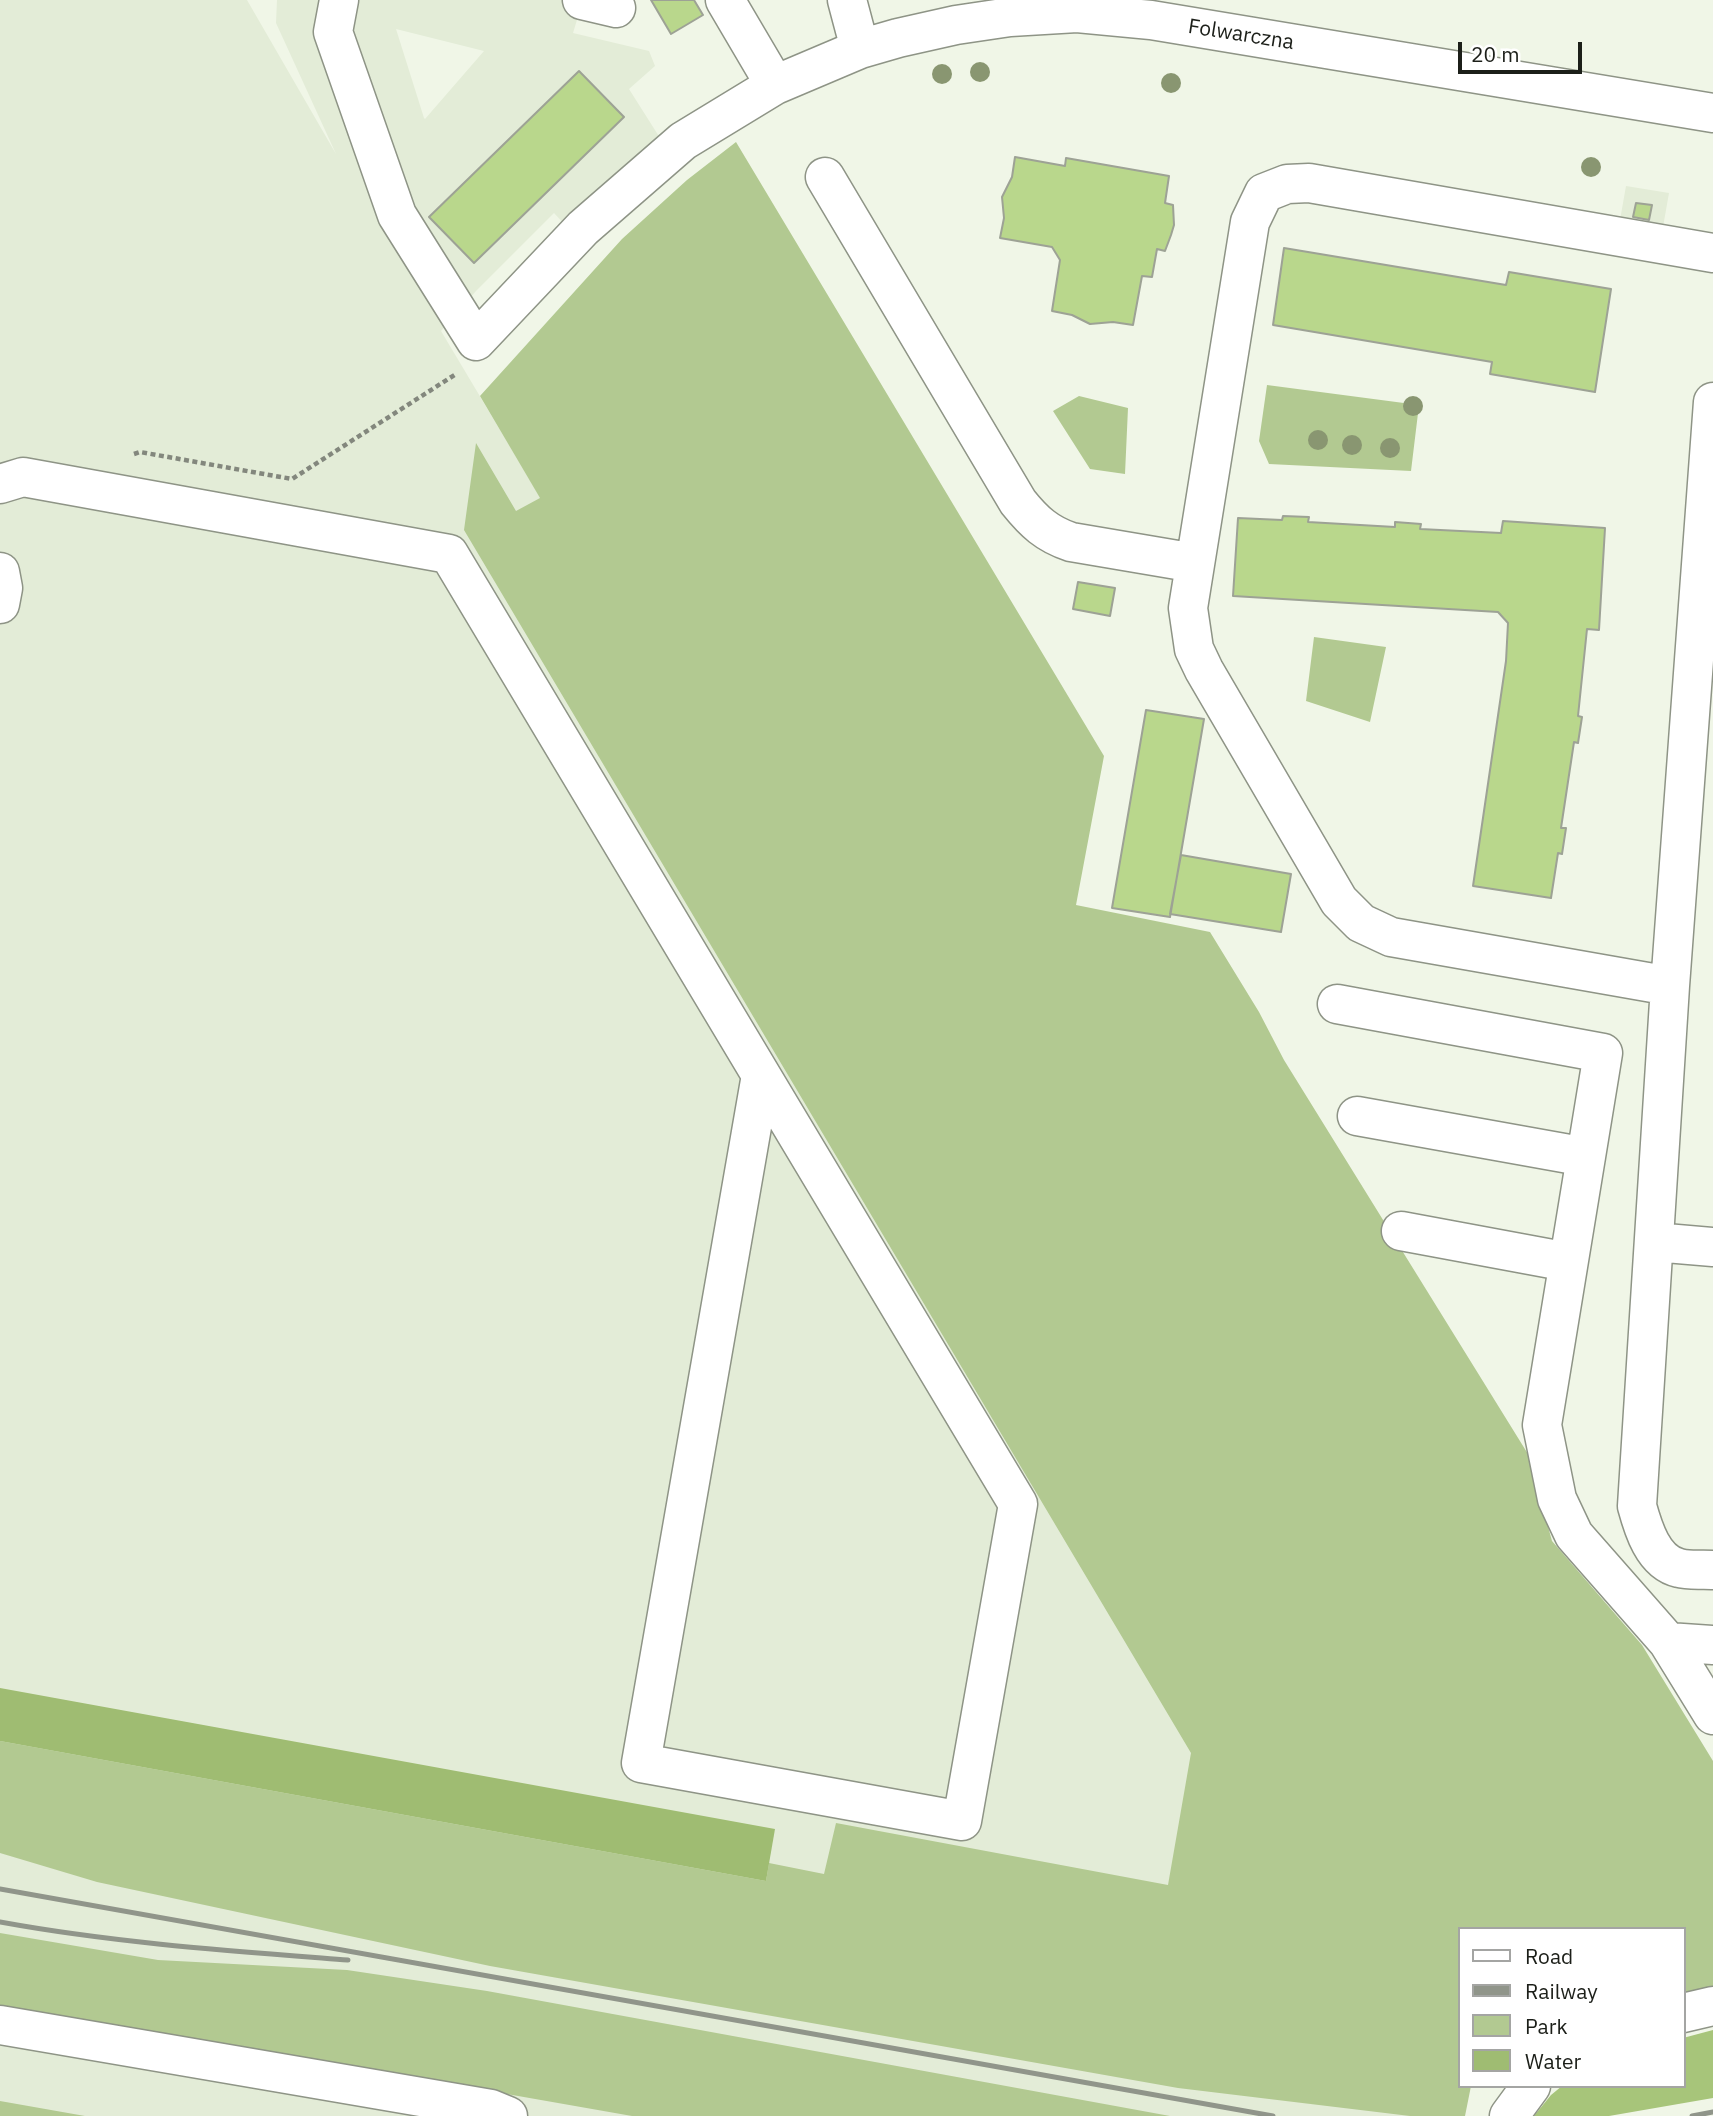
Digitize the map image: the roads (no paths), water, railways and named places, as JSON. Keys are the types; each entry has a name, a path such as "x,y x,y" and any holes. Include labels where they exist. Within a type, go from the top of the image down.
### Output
{"street":[{"name":"Folwarczna","path":"339,0 333,32 397,215 475,341 583,228 683,141 775,85 860,49 956,25 1010,17 1077,13 1151,20 1713,113"},
{"path":"724,0 775,85"},
{"path":"846,0 860,49"},
{"path":"825,177 1018,502 1034,522 1053,536 1071,542 1195,563"},
{"path":"1670,986 1391,937 1361,923 1339,901 1194,649 1188,608 1250,222 1264,193 1287,184 1309,183 1713,253"},
{"path":"1713,402 1706,606 1670,986 1637,1506 1645,1535 1662,1557 1677,1568 1713,1570"},
{"path":"0,484 23,477 449,554 1018,1504 962,1821 640,1763 761,1075"},
{"path":"0,572 3,588 0,604"},
{"path":"1337,1004 1603,1053 1542,1425 1557,1499 1574,1535 1668,1642 1713,1715"},
{"path":"1357,1116 1586,1157"},
{"path":"1401,1231 1568,1262"},
{"path":"1654,1242 1713,1247"},
{"path":"1668,1642 1713,1645"},
{"path":"1685,2013 1713,2006"},
{"path":"0,2025 491,2109 508,2116"},
{"path":"1509,2116 1530,2088"}],"water":[{"path":"0,1688 775,1829 766,1881 0,1741"}],"railway":[{"path":"0,1889 1273,2116"},
{"path":"0,1922 130,1941 348,1960"},
{"path":"1692,2116 1713,2112"}]}
